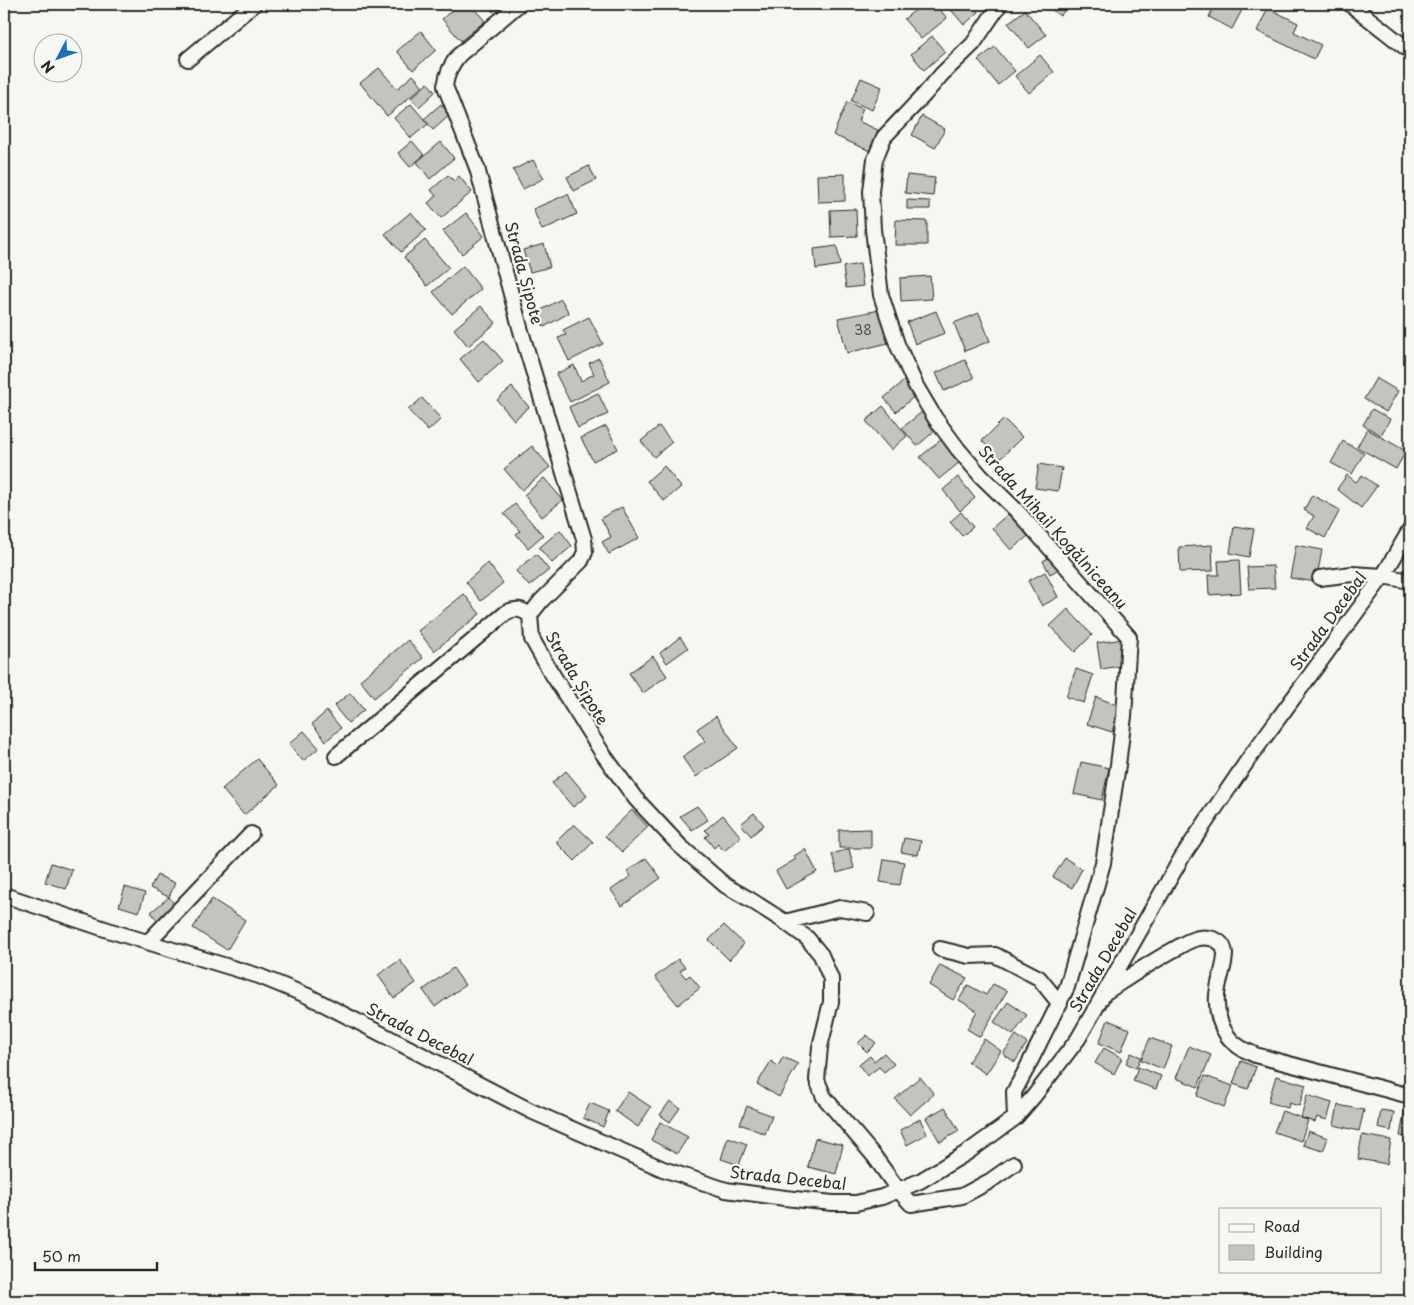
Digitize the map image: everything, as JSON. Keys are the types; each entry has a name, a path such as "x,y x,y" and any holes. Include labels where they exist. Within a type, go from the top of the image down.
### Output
{"street":[{"path":"188,59 254,4"},
{"name":"Strada Șipote","path":"519,4 455,60 446,75 445,86 477,168 521,331 584,538 584,552 581,561 541,601 530,615 532,639 603,754 635,798 680,846 726,886 785,922 807,938 821,955 831,980 831,1002 820,1047 817,1080 824,1097 874,1156 899,1190 912,1204 962,1196 990,1181 1014,1164"},
{"name":"Strada Mihail Kogălniceanu","path":"1000,4 973,44 942,74 884,137 875,159 871,191 873,229 881,295 897,344 916,386 958,449 981,476 1017,511 1129,637 1120,755 1103,863 1067,988 1014,1092 1015,1118"},
{"path":"1350,4 1410,52"},
{"name":"Strada Decebal","path":"4,896 259,976 308,996 531,1111 663,1169 726,1190 785,1198 833,1203 856,1203 882,1197 935,1173 1015,1118 1078,1039 1182,858 1250,757 1383,576 1410,530"},
{"path":"1320,578 1352,574 1383,576 1410,581"},
{"path":"336,756 507,612 514,609 522,609 530,615"},
{"path":"148,942 251,834"},
{"path":"785,922 840,908 866,914"},
{"path":"1103,993 1193,939 1216,939 1223,947 1225,954 1217,990 1217,1009 1220,1022 1229,1038 1238,1046 1255,1055 1410,1096"},
{"path":"940,949 969,956 995,955 1039,978 1060,1004"}],"building":[{"path":"459,4 470,4 485,21 461,41 442,19"},
{"path":"486,4 503,4 493,12"},
{"path":"923,4 935,4 947,18 921,39 904,19"},
{"path":"946,4 972,4 979,12 964,25"},
{"path":"1044,4 1070,4 1060,16"},
{"path":"1215,4 1230,4 1242,10 1232,29 1209,17"},
{"path":"1268,8 1298,23 1294,32 1321,45 1314,59 1257,31"},
{"path":"1025,10 1046,35 1029,48 1008,23"},
{"path":"421,31 436,50 413,70 397,51"},
{"path":"932,36 945,52 924,70 911,54"},
{"path":"995,47 1015,71 998,85 978,60"},
{"path":"1040,55 1054,72 1029,93 1015,76"},
{"path":"379,68 397,89 413,75 423,86 387,116 360,83"},
{"path":"861,78 882,87 872,110 851,101"},
{"path":"428,83 435,92 419,107 411,98"},
{"path":"847,102 863,109 858,121 878,130 870,151 833,135"},
{"path":"411,104 428,124 411,138 394,118"},
{"path":"441,104 450,115 433,130 424,119"},
{"path":"922,116 945,129 935,148 912,135"},
{"path":"412,141 424,155 410,167 398,153"},
{"path":"441,142 454,158 430,179 417,162"},
{"path":"533,160 544,178 523,189 513,170"},
{"path":"589,166 596,180 574,191 567,177"},
{"path":"845,174 845,201 818,202 817,175"},
{"path":"448,175 454,181 459,176 472,192 441,218 428,203 436,196 431,190"},
{"path":"907,175 935,178 933,196 905,193"},
{"path":"568,194 577,214 542,230 533,209"},
{"path":"907,200 930,201 930,209 907,209"},
{"path":"856,209 857,236 831,237 830,210"},
{"path":"411,212 426,230 401,252 385,234"},
{"path":"466,213 484,236 462,254 443,231"},
{"path":"896,220 927,221 927,245 895,245"},
{"path":"425,240 449,268 427,286 404,257"},
{"path":"544,244 550,267 530,272 523,250"},
{"path":"837,246 840,265 816,269 814,249"},
{"path":"860,264 863,286 846,288 843,267"},
{"path":"463,266 481,289 452,314 433,292"},
{"path":"930,276 932,299 901,301 900,278"},
{"path":"561,299 569,313 544,327 536,313"},
{"path":"481,306 496,323 468,346 454,329"},
{"path":"880,310 888,343 847,353 838,318"},
{"path":"936,311 945,333 915,344 907,322"},
{"path":"979,313 990,341 965,351 954,323"},
{"path":"589,317 603,344 569,361 558,338 566,335 563,330"},
{"path":"484,339 503,361 479,382 460,359"},
{"path":"599,358 610,382 570,402 556,374 574,365 581,381 594,374 589,363"},
{"path":"965,360 974,378 944,391 936,373"},
{"path":"1376,378 1398,391 1386,412 1364,399"},
{"path":"905,380 917,394 896,412 884,398"},
{"path":"512,387 529,407 514,420 497,400"},
{"path":"598,393 608,414 578,428 569,407"},
{"path":"422,398 441,419 428,431 408,410"},
{"path":"883,406 907,436 891,450 866,421"},
{"path":"1372,409 1390,419 1381,435 1363,425"},
{"path":"923,411 937,429 917,446 902,428"},
{"path":"1004,419 1022,437 1000,459 982,441"},
{"path":"606,426 618,449 593,461 581,438"},
{"path":"659,426 672,442 654,457 641,441"},
{"path":"1367,429 1406,451 1396,469 1357,447"},
{"path":"942,439 960,462 939,479 920,457"},
{"path":"1343,441 1364,453 1352,474 1331,463"},
{"path":"532,446 550,467 522,490 504,469"},
{"path":"1039,464 1062,468 1058,491 1035,488"},
{"path":"664,466 681,487 664,501 647,481"},
{"path":"1347,475 1356,482 1362,475 1377,486 1361,508 1337,489"},
{"path":"958,477 975,498 960,511 943,490"},
{"path":"544,478 563,500 542,517 524,495"},
{"path":"1312,495 1340,510 1325,538 1307,528 1314,516 1304,510"},
{"path":"515,504 543,535 528,548 516,534 520,531 504,514"},
{"path":"622,507 639,538 609,554 602,542 611,537 601,518"},
{"path":"961,512 973,527 962,536 950,522"},
{"path":"1008,514 1028,536 1011,550 992,528"},
{"path":"1234,526 1254,529 1249,557 1230,553"},
{"path":"560,530 572,546 552,563 539,548"},
{"path":"1212,545 1213,571 1180,572 1179,547"},
{"path":"1296,545 1322,550 1316,582 1290,578"},
{"path":"536,554 549,570 529,586 516,571"},
{"path":"1054,555 1061,568 1050,574 1043,561"},
{"path":"1239,560 1241,593 1209,595 1208,575 1219,575 1218,561"},
{"path":"488,563 503,583 481,601 466,582"},
{"path":"1273,566 1275,588 1249,589 1247,567"},
{"path":"1045,572 1058,597 1042,606 1028,581"},
{"path":"464,594 480,614 434,651 418,631"},
{"path":"1068,609 1092,635 1075,652 1050,626"},
{"path":"680,637 688,648 667,663 660,653"},
{"path":"1123,639 1127,665 1101,669 1097,643"},
{"path":"408,640 423,658 374,698 360,680"},
{"path":"653,656 667,676 643,693 629,673"},
{"path":"1076,669 1093,675 1084,703 1066,697"},
{"path":"350,693 364,710 348,723 334,706"},
{"path":"1096,697 1120,706 1112,732 1087,724"},
{"path":"327,711 341,728 326,741 312,724"},
{"path":"716,716 738,748 696,777 682,757 705,741 697,729"},
{"path":"304,731 319,748 303,761 289,744"},
{"path":"257,759 279,785 244,815 222,789"},
{"path":"1081,762 1109,768 1102,800 1074,794"},
{"path":"566,771 587,796 573,807 552,783"},
{"path":"697,806 708,820 692,830 680,816"},
{"path":"632,810 648,827 622,852 605,836"},
{"path":"754,813 764,825 751,836 741,824"},
{"path":"723,815 741,837 724,851 718,844 714,848 705,837 709,834 705,830"},
{"path":"574,824 593,842 575,861 556,842"},
{"path":"871,829 871,848 839,848 839,830"},
{"path":"904,838 921,841 918,855 901,852"},
{"path":"805,849 817,872 786,889 776,871 796,859 794,856"},
{"path":"849,849 854,868 837,873 832,854"},
{"path":"646,858 661,878 622,906 611,890 631,876 627,871"},
{"path":"1065,858 1082,869 1072,888 1053,877"},
{"path":"884,859 904,862 900,885 880,882"},
{"path":"51,863 72,870 66,889 45,882"},
{"path":"157,875 175,883 169,897 150,888"},
{"path":"125,887 145,893 139,912 119,906"},
{"path":"169,897 175,905 157,920 151,912"},
{"path":"212,899 245,920 227,950 193,928"},
{"path":"724,925 744,944 729,960 709,940"},
{"path":"678,959 685,967 680,971 686,978 690,975 700,988 678,1005 655,977"},
{"path":"400,960 416,983 394,998 378,975"},
{"path":"940,965 967,978 953,1000 929,985"},
{"path":"453,968 465,985 435,1007 423,990"},
{"path":"993,984 1007,991 980,1037 967,1029 977,1011 959,1000 968,985 986,995"},
{"path":"1008,1002 1027,1015 1013,1035 994,1022"},
{"path":"1108,1020 1130,1029 1121,1052 1099,1043"},
{"path":"867,1035 876,1043 867,1052 858,1043"},
{"path":"1016,1035 1027,1043 1015,1062 1003,1054"},
{"path":"1150,1038 1172,1046 1163,1069 1141,1060"},
{"path":"984,1039 1001,1051 986,1074 968,1062"},
{"path":"1189,1046 1211,1055 1198,1087 1176,1078"},
{"path":"1104,1048 1122,1058 1114,1074 1095,1063"},
{"path":"884,1053 894,1064 884,1072 879,1067 867,1076 859,1065 870,1056 874,1061"},
{"path":"1131,1053 1141,1057 1136,1068 1126,1063"},
{"path":"783,1057 798,1064 779,1097 757,1084 771,1061 778,1066"},
{"path":"1241,1061 1256,1067 1248,1089 1233,1084"},
{"path":"1138,1067 1161,1076 1156,1089 1133,1081"},
{"path":"1205,1076 1233,1086 1224,1107 1197,1096"},
{"path":"1276,1076 1306,1085 1299,1106 1289,1103 1288,1108 1268,1102"},
{"path":"920,1077 934,1094 910,1115 895,1099"},
{"path":"628,1092 651,1107 638,1127 615,1111"},
{"path":"1307,1095 1332,1103 1327,1120 1317,1117 1315,1122 1301,1118"},
{"path":"670,1101 680,1108 670,1122 660,1115"},
{"path":"590,1103 609,1111 603,1127 583,1118"},
{"path":"1338,1105 1364,1110 1359,1131 1334,1125"},
{"path":"747,1106 772,1116 765,1134 740,1124"},
{"path":"945,1107 959,1131 940,1142 926,1118"},
{"path":"1405,1109 1410,1110 1410,1137 1400,1136"},
{"path":"1381,1110 1394,1112 1391,1131 1378,1128"},
{"path":"1282,1111 1308,1120 1301,1141 1274,1132"},
{"path":"920,1119 927,1134 907,1145 900,1130"},
{"path":"660,1122 688,1137 677,1154 651,1140"},
{"path":"1308,1131 1328,1138 1323,1151 1303,1145"},
{"path":"1362,1135 1391,1140 1387,1164 1358,1159"},
{"path":"728,1137 747,1144 739,1165 721,1159"},
{"path":"815,1138 843,1145 836,1174 808,1167"}]}
